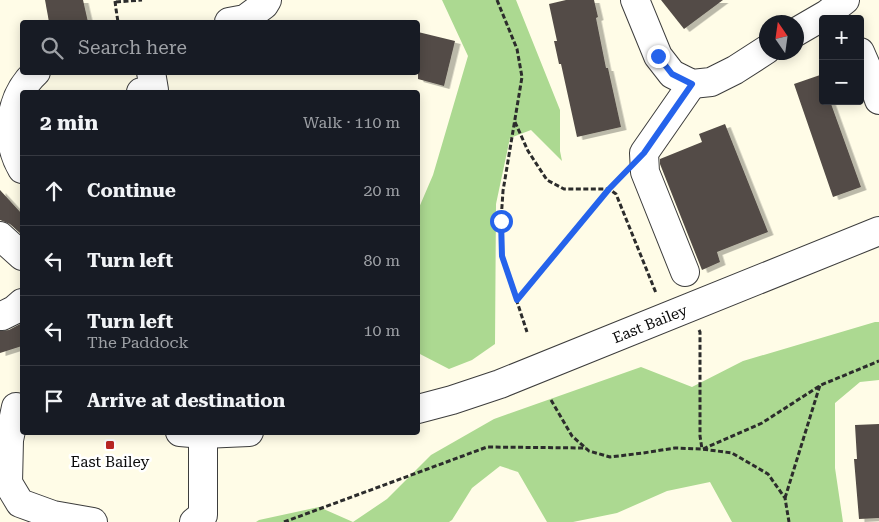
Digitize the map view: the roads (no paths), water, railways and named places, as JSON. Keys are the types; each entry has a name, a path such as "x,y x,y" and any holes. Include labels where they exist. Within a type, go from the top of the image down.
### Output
{"street":[{"path":"240,20 246,19 264,5 267,0"},
{"path":"635,0 658,56 672,74 692,84 711,82 759,54"},
{"path":"804,28 839,9"},
{"path":"863,60 879,100"},
{"path":"22,90 33,75"},
{"path":"152,75 154,90"},
{"path":"685,272 645,172 644,153 692,84"},
{"path":"20,94 13,109 6,137 20,165"},
{"name":"East Bailey","path":"420,408 500,384 879,231"},
{"path":"0,236 20,254"},
{"path":"13,406 9,440 8,483 20,503 53,515 92,522"},
{"path":"192,435 203,515 194,522"}],"place":[{"name":"East Bailey","path":"110,445"}]}
